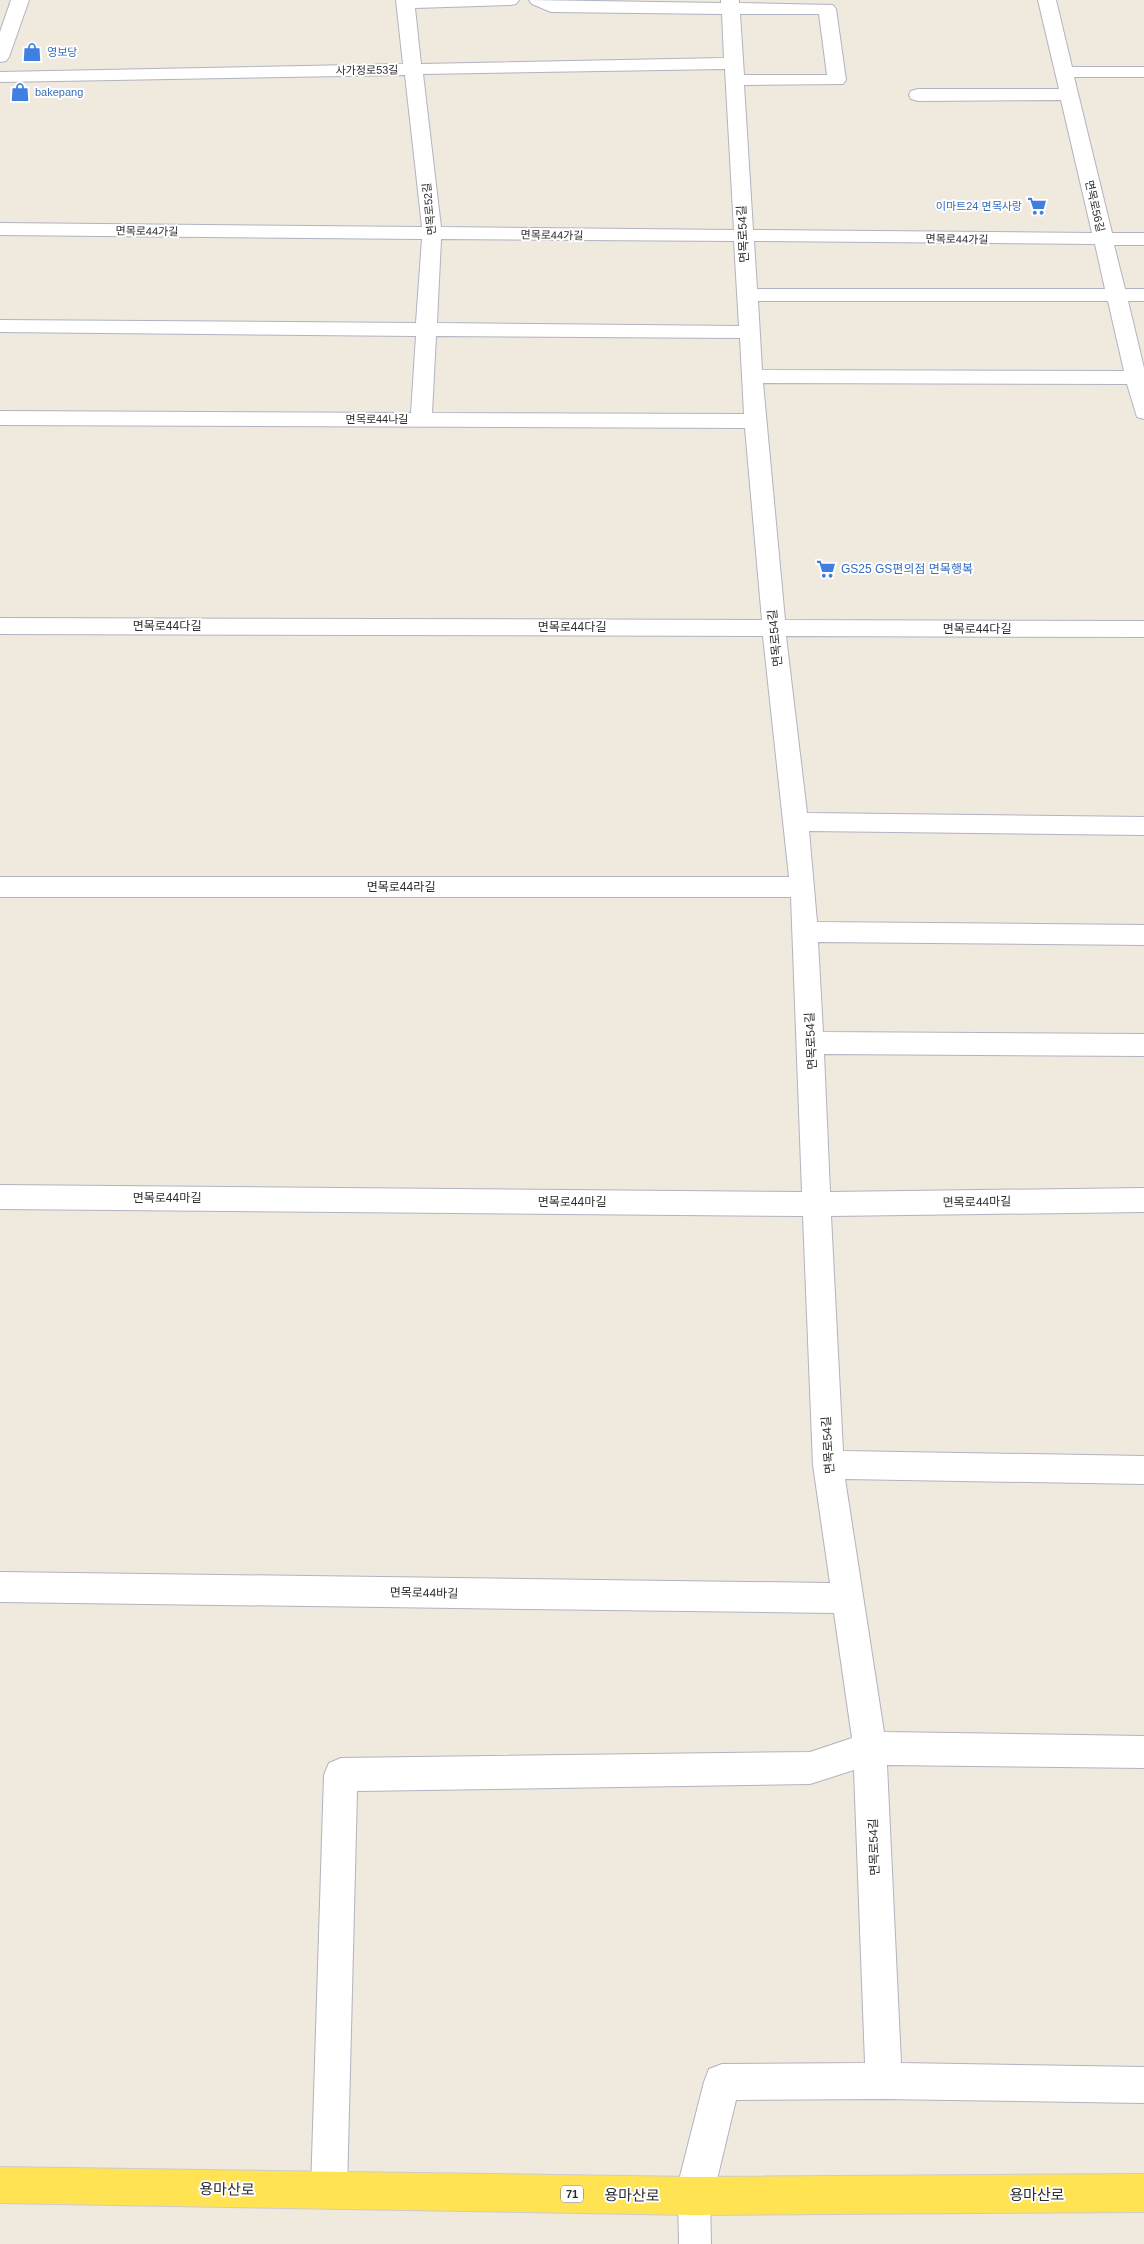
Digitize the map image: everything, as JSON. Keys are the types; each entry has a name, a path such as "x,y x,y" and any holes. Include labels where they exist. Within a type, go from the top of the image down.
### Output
{"main road":[{"name":"용마산로","path":"0,2185 694,2196 1144,2193"}],"street":[{"path":"0,57 20,0"},
{"path":"405,2 510,0"},
{"path":"538,0 551,7 730,4"},
{"name":"면목로56길","path":"1047,0 1116,295 1140,378 1144,412"},
{"name":"면목로52길","path":"405,2 432,234 421,420"},
{"name":"면목로54길","path":"730,4 755,421 774,628 803,887 828,1465 870,1748 884,2081"},
{"name":"사가정로53길","path":"0,77 413,69 734,72 837,80 827,9 730,4"},
{"path":"1064,72 1144,72"},
{"path":"918,95 1069,94"},
{"name":"면목로44가길","path":"0,229 1144,240"},
{"path":"747,295 1144,295"},
{"path":"0,326 750,332"},
{"path":"752,376 1140,378"},
{"name":"면목로44나길","path":"0,418 755,421"},
{"name":"면목로44다길","path":"0,626 1144,629"},
{"path":"795,822 1144,826"},
{"name":"면목로44라길","path":"0,887 803,887"},
{"path":"804,932 1144,935"},
{"path":"811,1043 1144,1045"},
{"name":"면목로44마길","path":"0,1197 816,1204 1144,1200"},
{"path":"828,1465 1144,1470"},
{"name":"면목로44바길","path":"0,1587 847,1598"},
{"path":"329,2190 341,1775 810,1768 870,1748 1144,1752"},
{"path":"694,2196 722,2082 884,2081 1144,2085"}],"lane":[{"path":"694,2196 695,2244"}],"place":[{"name":"영보당","path":"32,52"},
{"name":"bakepang","path":"20,92"},
{"name":"이마트24 면목사랑","path":"1037,206"},
{"name":"GS25 GS편의점 면목행복","path":"826,569"}]}
